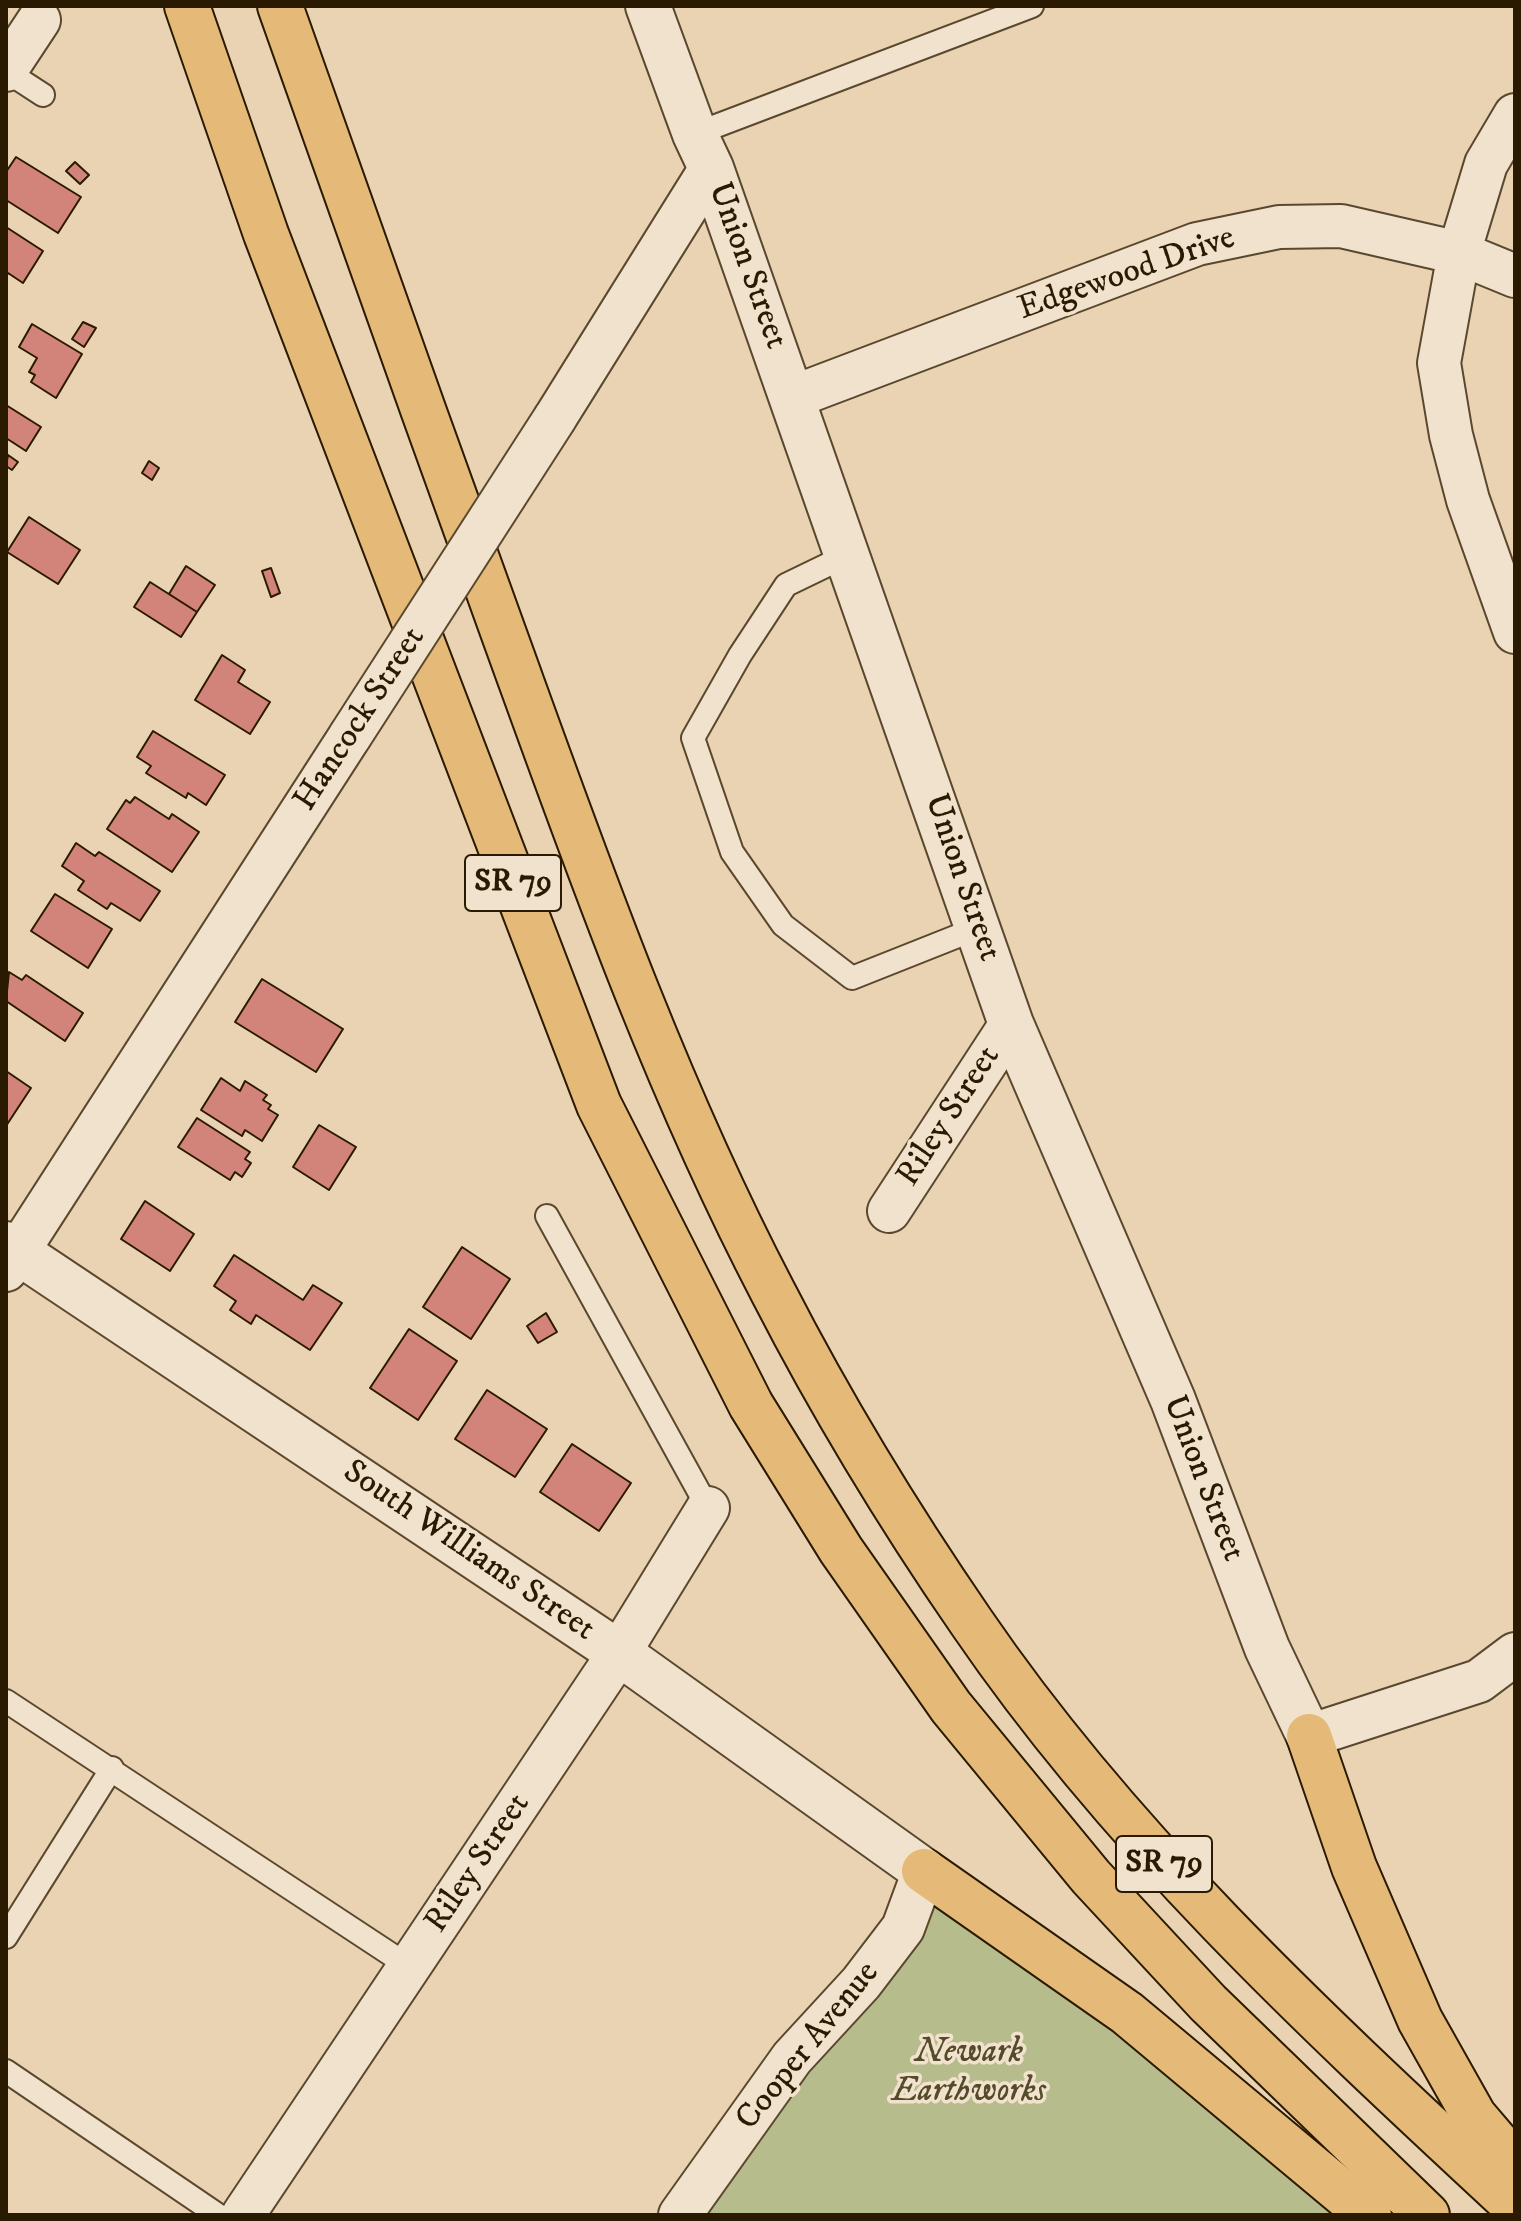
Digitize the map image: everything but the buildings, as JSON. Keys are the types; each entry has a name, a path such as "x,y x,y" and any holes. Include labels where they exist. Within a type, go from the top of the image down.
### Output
{"highway":[{"name":"SR 79","path":"187,6 266,234 599,1105 751,1405 841,1550 951,1707 1091,1877 1208,2003 1427,2215"},
{"name":"SR 79","path":"280,6 523,687 655,1032 772,1291 872,1470 975,1628 1044,1718 1181,1883 1302,2008 1515,2206"},
{"path":"1309,1736 1354,1867 1420,2020 1474,2116 1515,2164"},
{"path":"924,1871 1127,2013 1369,2215"}],"street":[{"name":"Union Street","path":"648,6 793,397 1011,1024 1173,1400 1267,1648 1309,1736"},
{"path":"6,70 39,20"},
{"path":"1515,115 1486,164 1459,253 1439,363 1451,435 1468,500 1515,632"},
{"name":"Hancock Street","path":"10,1255 555,418 703,151"},
{"name":"Edgewood Drive","path":"793,397 1197,244 1279,227 1341,226 1459,253 1515,276"},
{"name":"Riley Street","path":"889,1211 1011,1024"},
{"name":"South Williams Street","path":"10,1255 619,1653 924,1871"},
{"name":"Riley Street","path":"243,2215 619,1653 708,1508"},
{"path":"1309,1736 1479,1681 1515,1654"},
{"name":"Cooper Avenue","path":"680,2215 792,2058 861,1983 903,1928 924,1871"}],"lane":[{"path":"703,151 1032,6"},
{"path":"6,70 43,95"},
{"path":"848,555 786,585 740,655 693,738 732,852 783,925 852,978 978,928"},
{"path":"547,1216 708,1508"},
{"path":"6,1701 410,1967"},
{"path":"6,1937 112,1768"},
{"path":"6,2071 218,2215"}],"green space":[{"name":"Newark Earthworks","path":"924,1871 1369,2215 680,2215"}]}
